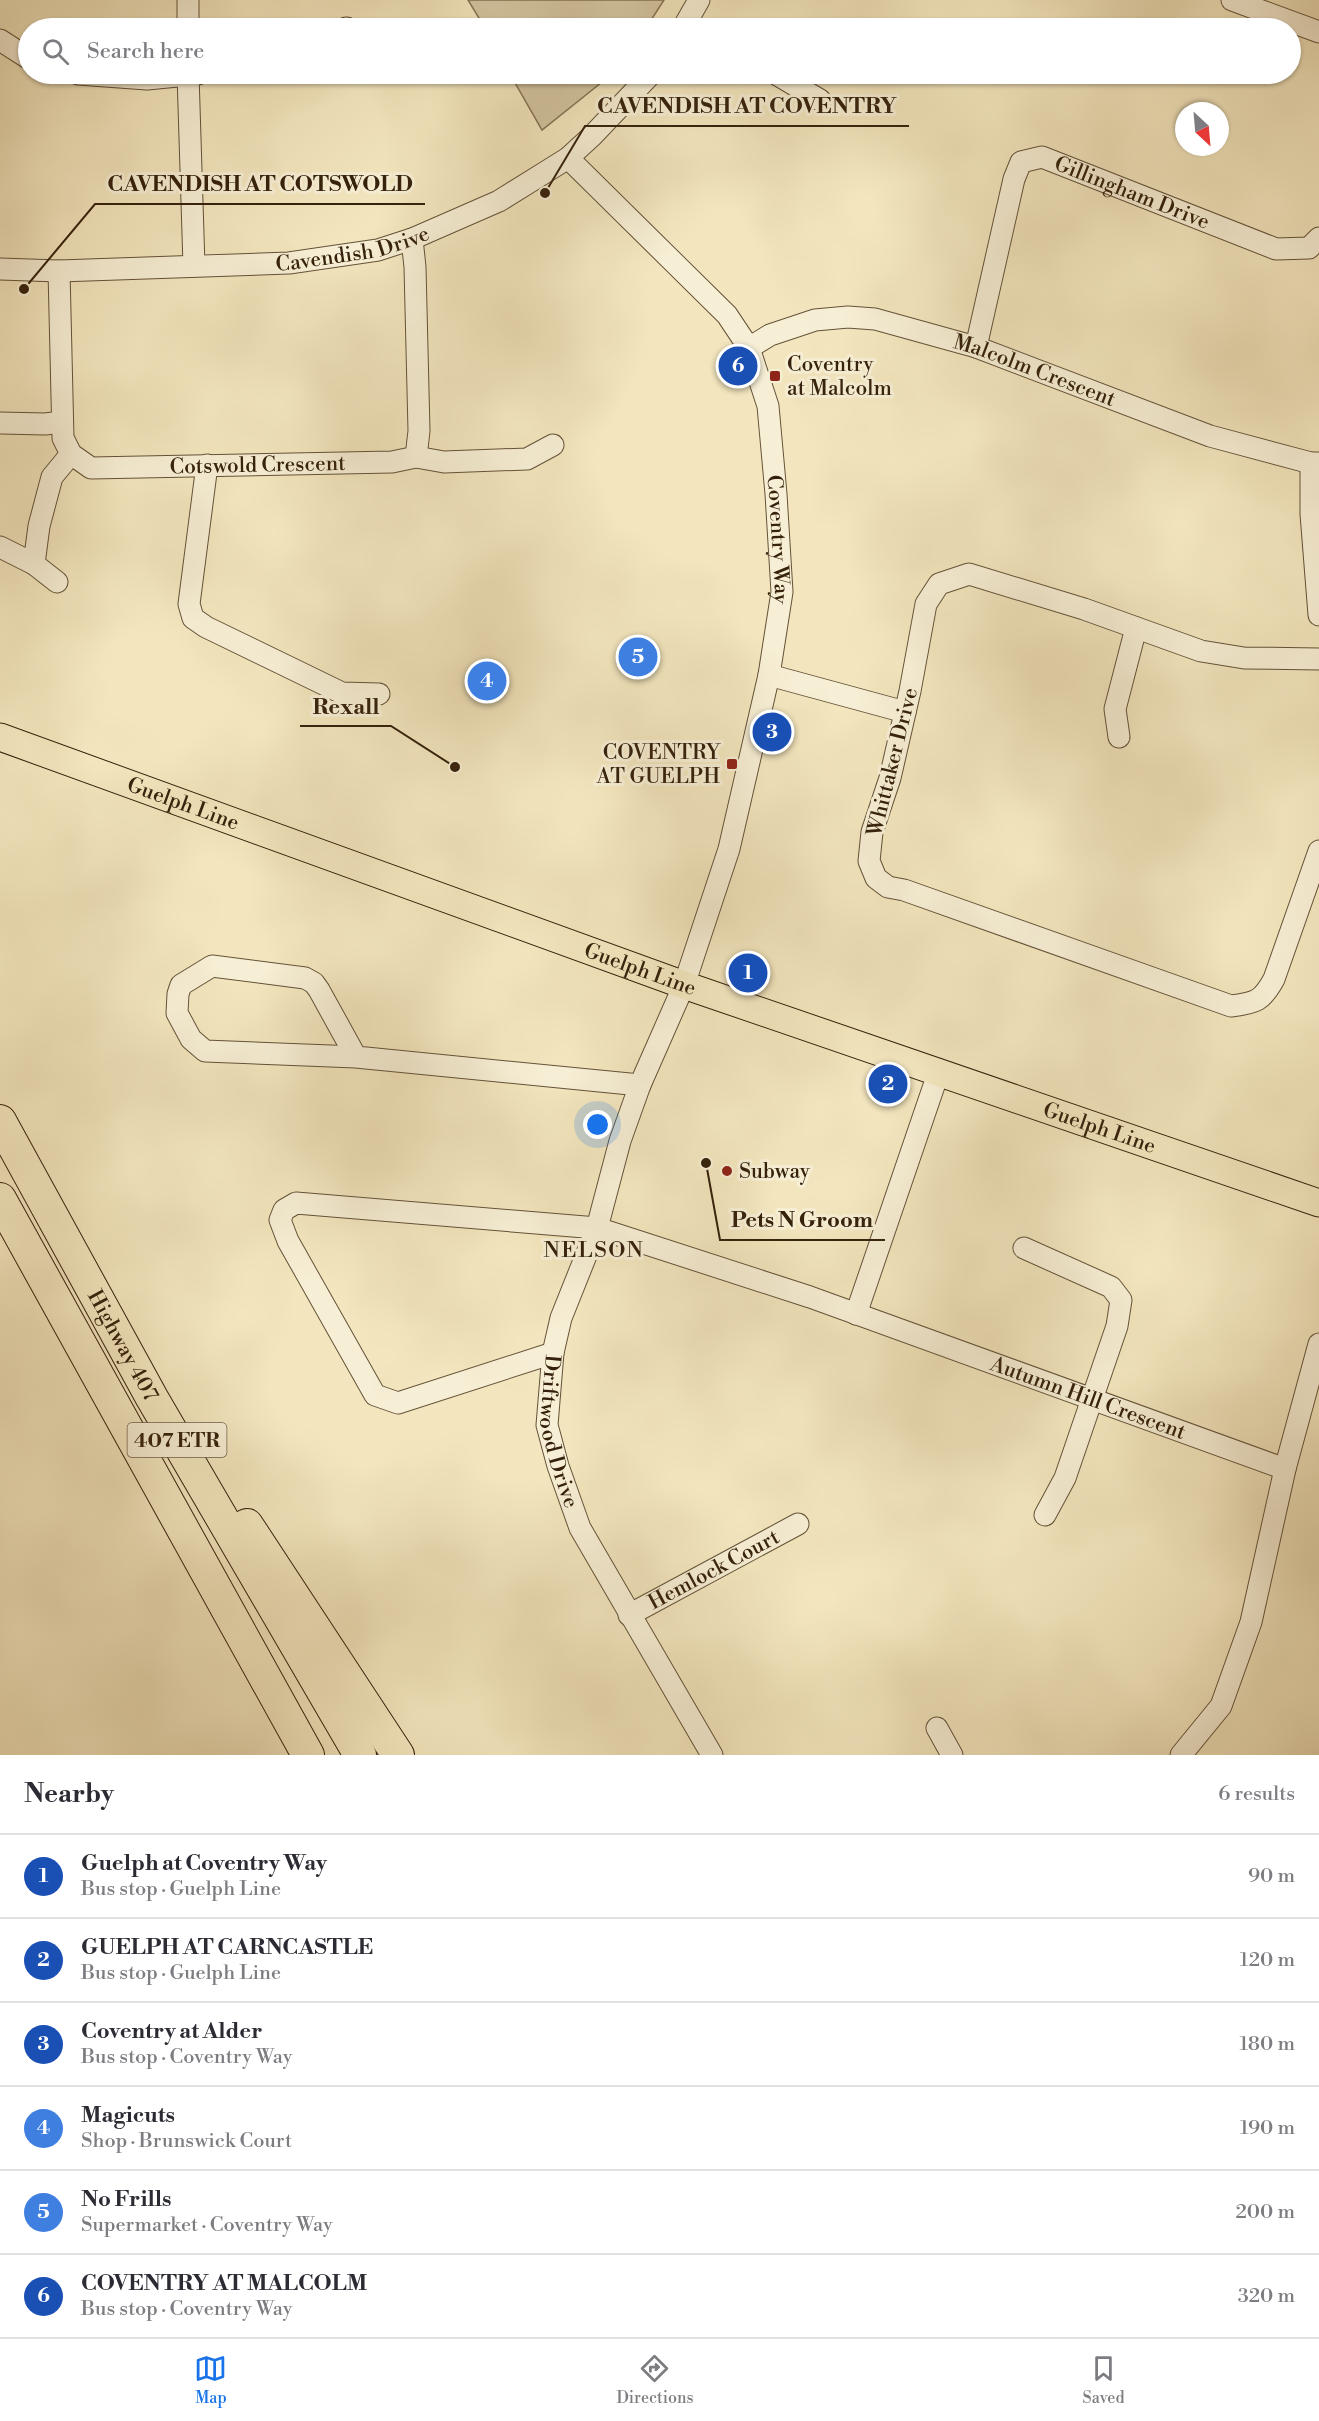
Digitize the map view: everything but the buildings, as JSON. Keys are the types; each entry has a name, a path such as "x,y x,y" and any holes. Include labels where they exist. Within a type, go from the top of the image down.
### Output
{"highway":[{"name":"Highway 407","path":"0,1121 152,1398 360,1755"},
{"name":"Highway 407","path":"0,1199 308,1755"},
{"path":"152,1398 220,1485 274,1563 398,1755"}],"main road":[{"name":"Guelph Line","path":"0,737 684,985 1319,1203"}],"street":[{"path":"188,0 188,18"},
{"path":"693,18 699,0"},
{"path":"1232,0 1281,18"},
{"path":"1301,25 1319,32"},
{"path":"0,40 18,52"},
{"path":"192,84 194,266"},
{"name":"Cavendish Drive","path":"0,269 59,271 317,261 378,250 412,239 499,201 568,158 641,84"},
{"path":"793,84 820,100"},
{"name":"Gillingham Drive","path":"976,347 1014,179 1021,162 1042,157 1276,249 1310,248 1319,238"},
{"name":"Coventry Way","path":"568,158 727,315 749,348 768,406 782,592 769,675 729,849 684,985"},
{"path":"412,239 415,267 419,431 416,457"},
{"path":"34,564 39,526 52,477 71,454 63,438 59,271"},
{"name":"Malcolm Crescent","path":"749,348 770,335 815,320 848,317 875,319 976,347 1210,436 1315,463"},
{"path":"0,423 62,422"},
{"name":"Cotswold Crescent","path":"71,454 91,468 392,462 416,457 444,462 527,459 553,444"},
{"path":"1315,463 1311,514 1319,615"},
{"path":"207,465 189,604 193,618 206,627 342,693 379,694"},
{"path":"0,547 34,564 57,582"},
{"name":"Whittaker Drive","path":"1319,659 1244,658 1201,651 1074,606 969,574 939,584 926,604 890,778 872,831 869,861 876,878 888,887 904,890 1231,1005 1252,1004 1266,995 1274,979 1319,851"},
{"path":"1119,737 1115,709 1136,628"},
{"path":"769,675 905,712"},
{"path":"356,1057 320,990 305,978 212,966 181,985 177,1013 191,1039 205,1051 356,1057 640,1084"},
{"name":"Driftwood Drive","path":"684,985 640,1084 620,1142 597,1228 561,1318 553,1353 547,1425 558,1466 580,1528 712,1755"},
{"path":"856,1314 938,1074"},
{"name":"Autumn Hill Crescent","path":"553,1353 398,1403 375,1395 288,1241 280,1220 284,1210 296,1203 597,1228 810,1297 1285,1470"},
{"path":"1024,1248 1111,1287 1121,1300 1117,1326 1065,1478 1045,1515"},
{"path":"1181,1755 1221,1706 1251,1622 1285,1470 1319,1344"},
{"name":"Hemlock Court","path":"629,1615 798,1524"},
{"path":"937,1728 952,1755"}],"shaded area":[{"path":"468,0 664,0 652,18 479,18"},
{"path":"516,84 600,84 542,130"}],"place":[{"name":"CAVENDISH AT COVENTRY","path":"545,193"},
{"name":"CAVENDISH AT COTSWOLD","path":"24,289"},
{"name":"COVENTRY AT MALCOLM","path":"738,366"},
{"name":"Coventry at Malcolm","path":"775,376"},
{"name":"No Frills","path":"638,657"},
{"name":"Magicuts","path":"487,681"},
{"name":"Coventry at Alder","path":"772,732"},
{"name":"COVENTRY AT GUELPH","path":"732,764"},
{"name":"Rexall","path":"455,767"},
{"name":"Guelph at Coventry Way","path":"748,973"},
{"name":"GUELPH AT CARNCASTLE","path":"888,1084"},
{"name":"Pets N Groom","path":"706,1163"},
{"name":"Subway","path":"727,1171"}],"district":[{"name":"NELSON","path":"594,1249"}]}
